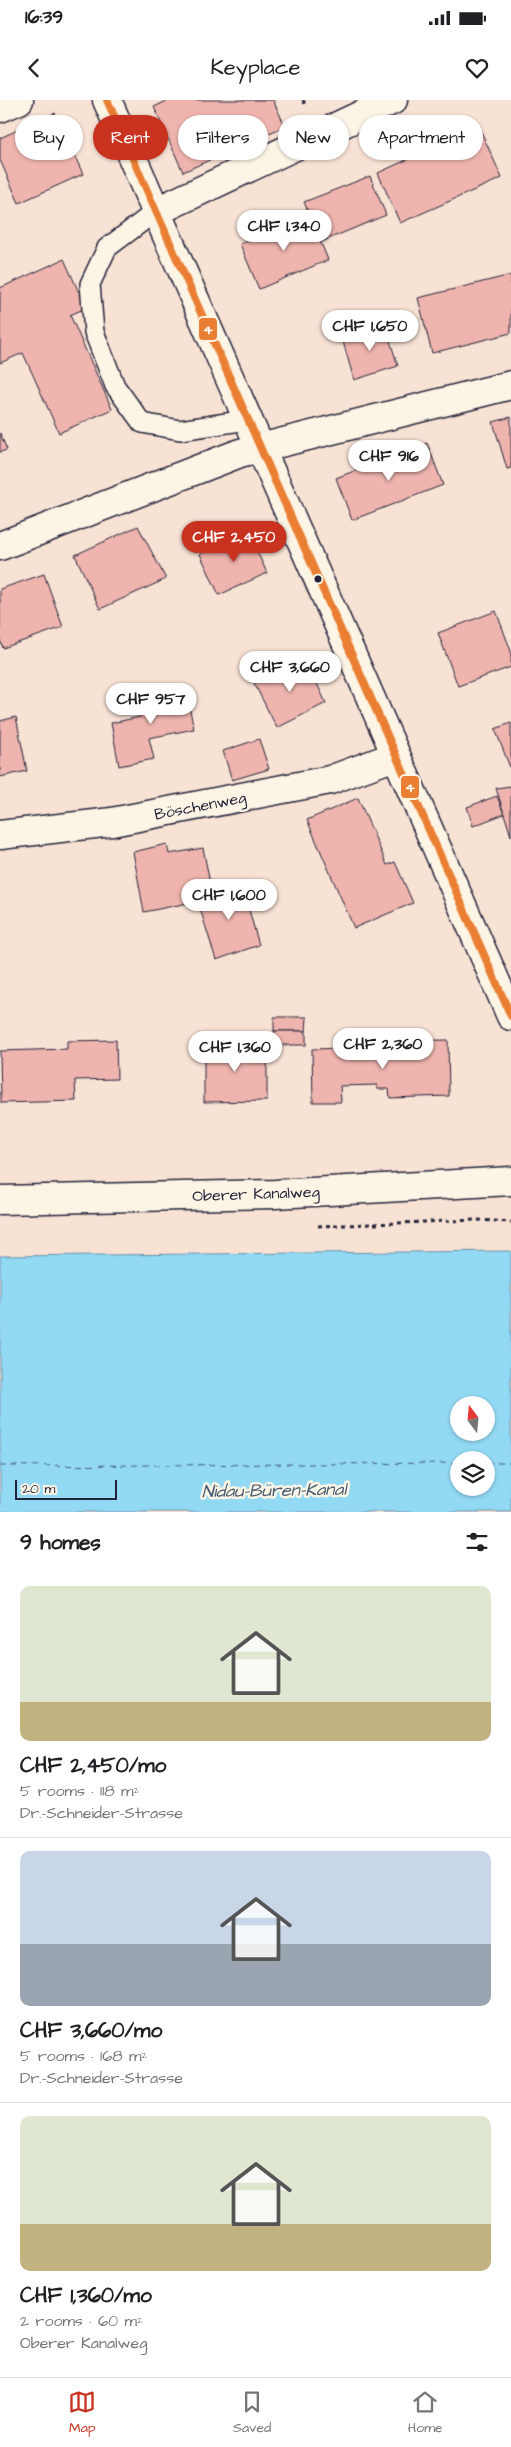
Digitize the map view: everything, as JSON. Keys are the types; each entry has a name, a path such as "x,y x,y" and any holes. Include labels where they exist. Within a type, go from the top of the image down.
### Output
{"street":[{"path":"0,108 19,100"},
{"path":"107,100 511,1016"},
{"path":"155,212 393,100"},
{"path":"0,546 240,454 511,385"},
{"name":"Böschenweg","path":"0,835 112,822 330,780 395,756"},
{"name":"Oberer Kanalweg","path":"0,1200 275,1194 511,1181"}],"lane":[{"path":"155,212 107,248 90,284 94,332 115,386 142,423 180,430 247,420"}],"path":[{"path":"350,1225 477,1220 511,1222"}],"water":[{"name":"Nidau-Büren-Kanal","path":"511,1251 511,1512 0,1512 0,1256"}],"building":[{"path":"169,100 273,100 280,115 278,115 278,129 268,134 268,115 178,115 178,160 210,160 183,172 168,138 168,115 158,115 154,107"},
{"path":"15,131 15,160 77,160 83,174 19,203 0,160 0,138"},
{"path":"483,136 502,178 400,223 378,173 407,160 483,160"},
{"path":"370,176 386,215 321,242 304,202"},
{"path":"310,216 328,260 259,289 240,244"},
{"path":"64,259 86,308 70,315 112,409 59,433 23,353 0,363 0,288"},
{"path":"511,275 511,333 432,353 418,298"},
{"path":"385,325 398,366 354,380 342,338"},
{"path":"511,417 511,468 507,469 493,422"},
{"path":"0,433 7,450 0,452"},
{"path":"427,443 443,485 352,520 336,478"},
{"path":"138,526 166,579 100,609 75,555"},
{"path":"248,532 267,573 219,595 200,554"},
{"path":"44,574 63,627 3,648 0,640 0,589"},
{"path":"496,611 511,651 511,667 458,686 438,633"},
{"path":"305,658 326,703 277,728 254,683"},
{"path":"185,687 194,729 149,738 154,759 119,766 111,723 140,717 136,697"},
{"path":"16,717 27,771 0,777 0,721"},
{"path":"511,723 511,770 495,729"},
{"path":"259,739 269,769 232,780 223,751"},
{"path":"511,786 511,836 496,788"},
{"path":"497,796 504,814 473,826 467,807"},
{"path":"358,798 387,865 395,862 413,903 354,928 307,820"},
{"path":"167,844 169,854 203,848 213,898 144,912 133,852"},
{"path":"241,882 259,945 216,960 198,902 213,898 211,889"},
{"path":"274,1017 307,1017 306,1031 274,1031"},
{"path":"274,1031 306,1031 306,1045 274,1045"},
{"path":"116,1040 117,1079 75,1080 76,1101 1,1103 0,1051 67,1049 67,1041"},
{"path":"448,1040 449,1096 390,1098 389,1089 377,1089 377,1085 340,1086 341,1102 313,1102 312,1049 382,1047 381,1041"},
{"path":"267,1044 267,1101 204,1102 204,1045"}],"ferry route":[{"path":"0,1466 450,1463"},
{"path":"495,1463 511,1463"}],"transit line":[{"name":"4","path":"107,100 511,1016"}]}
